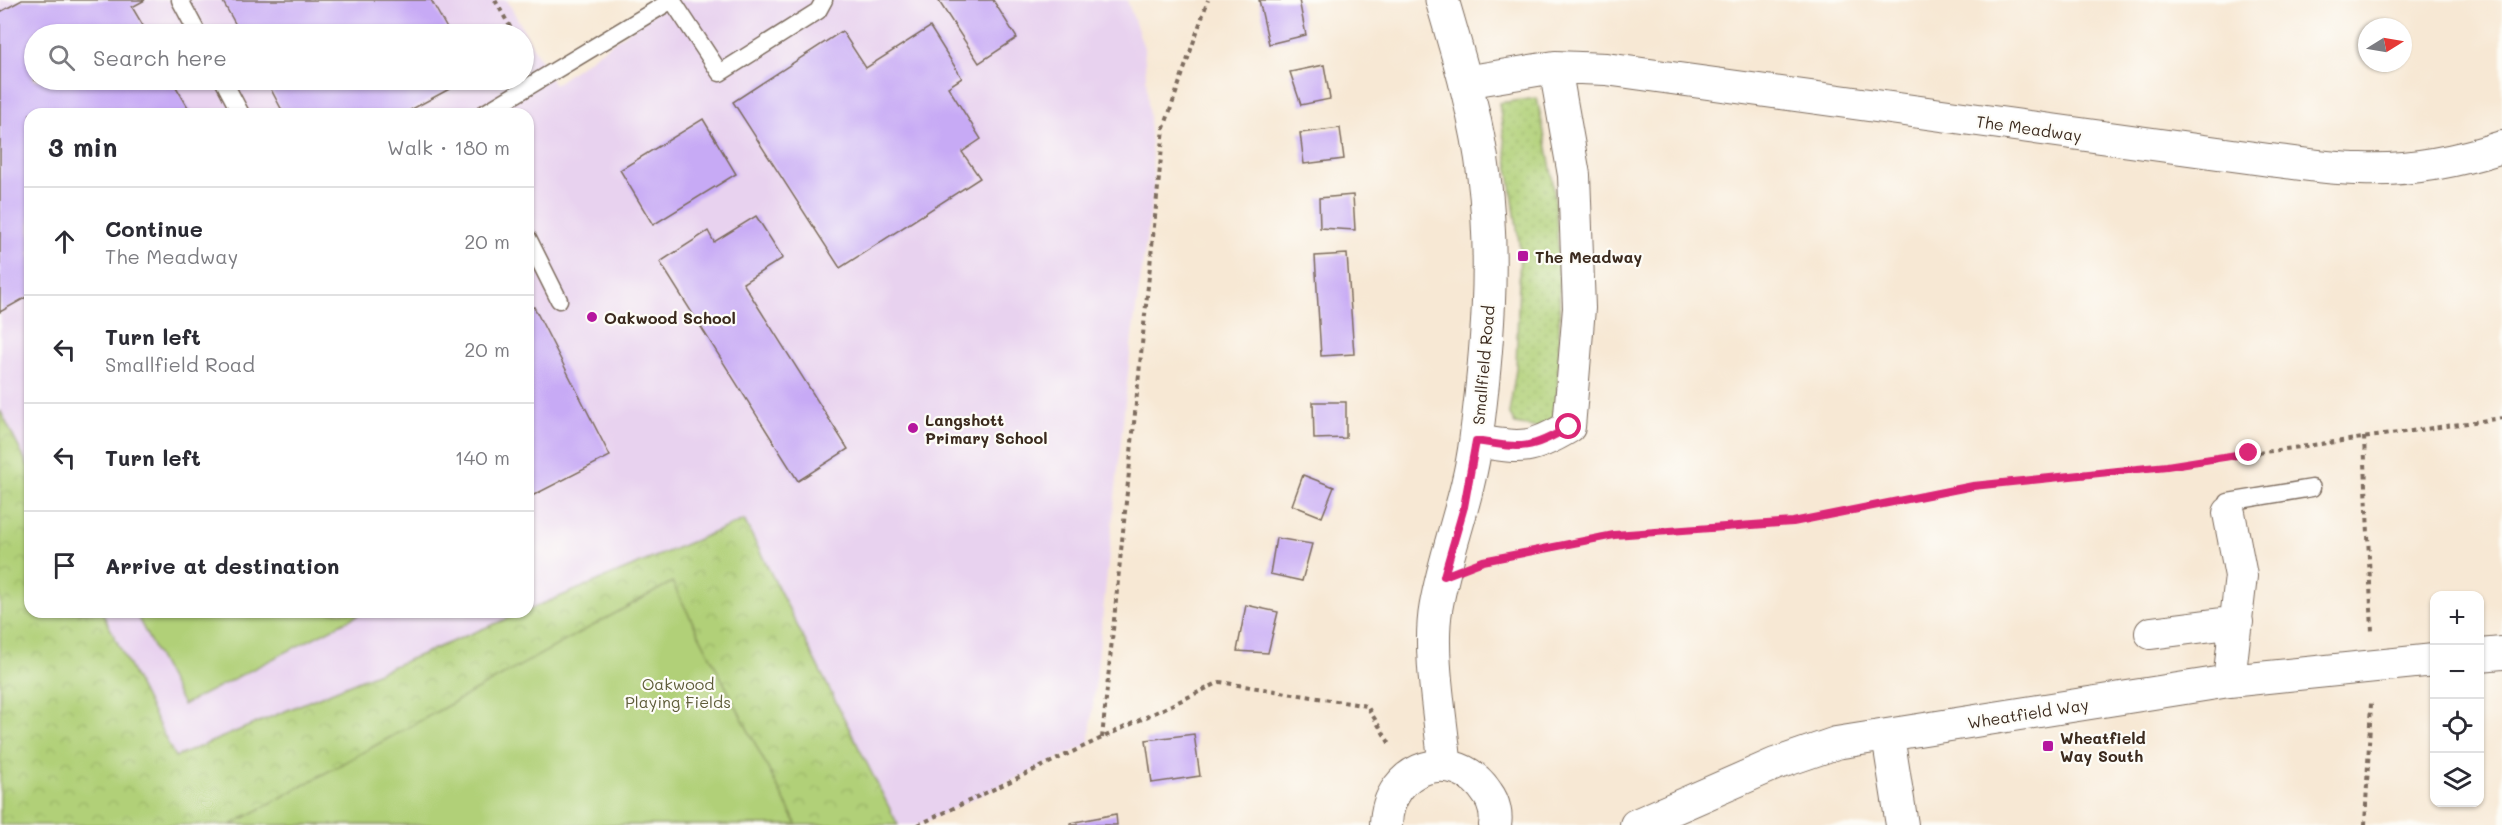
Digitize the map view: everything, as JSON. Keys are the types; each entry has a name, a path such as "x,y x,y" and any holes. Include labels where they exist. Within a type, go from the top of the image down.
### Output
{"street":[{"name":"Smallfield Road","path":"1442,0 1465,81 1484,175 1488,218 1488,324 1476,441 1464,507 1436,608 1433,640 1445,765"},
{"name":"The Meadway","path":"1465,81 1555,67 1606,69 2186,149 2362,170 2420,165 2474,156 2502,147"},
{"path":"1476,441 1518,448 1543,442 1569,427 1579,308 1575,186 1555,67"},
{"path":"2229,513 2241,576 2229,681"},
{"path":"2151,633 2237,622"},
{"path":"2484,655 2502,653"},
{"name":"Wheatfield Way","path":"1636,825 1775,764 1836,743 2229,681 2430,660"},
{"path":"1888,736 1902,825"},
{"path":"1386,825 1388,805 1396,789 1409,775 1426,767 1445,765 1465,771 1481,783 1492,800 1496,825"}],"lane":[{"path":"180,0 193,24"},
{"path":"534,85 672,0 720,73 818,11 824,0"},
{"path":"228,90 238,108"},
{"path":"497,108 527,90"},
{"path":"534,250 559,300"},
{"path":"2229,513 2228,502 2312,488"}],"path":[{"path":"495,0 508,24"},
{"path":"1102,738 1164,128 1208,0"},
{"path":"1444,576 1483,561 1614,535 1793,522 1973,486 2167,466 2502,418"},
{"path":"2364,437 2373,666 2365,825"},
{"path":"918,825 1220,682 1367,706 1409,775"}],"shaded area":[{"path":"0,0 507,0 520,24 24,24 24,90 534,90 534,49 554,85 672,0 1127,0 1144,48 1154,188 1132,336 1089,744 918,825 0,825"}],"green space":[{"path":"1537,98 1552,175 1558,235 1560,295 1556,415 1538,428 1515,424 1509,413 1516,369 1520,249 1499,103"},
{"name":"Oakwood Playing Fields","path":"0,410 24,458 24,618 105,618 175,757 509,618 534,618 534,607 744,520 898,825 0,825"},
{"path":"672,582 797,825 231,825"},
{"path":"138,618 352,618 183,705"}],"building":[{"path":"22,0 145,0 132,7 142,24 24,24 24,90 178,90 188,108 24,108 24,298 0,312 0,12"},
{"path":"222,0 431,0 444,24 235,24"},
{"path":"938,0 993,0 1017,38 979,63"},
{"path":"1259,0 1299,0 1306,35 1269,44"},
{"path":"930,27 962,78 948,87 981,139 962,152 980,178 840,268 733,102 842,31 866,68"},
{"path":"1324,65 1330,99 1301,105 1290,72"},
{"path":"271,90 447,90 414,108 281,108"},
{"path":"703,119 736,174 653,225 620,170"},
{"path":"1340,128 1344,159 1304,164 1300,133"},
{"path":"1353,195 1355,230 1320,228 1319,198"},
{"path":"756,216 783,258 743,283 848,449 798,481 660,262 708,231 714,242"},
{"path":"1347,254 1354,354 1321,356 1315,256"},
{"path":"534,307 610,456 534,495"},
{"path":"1313,402 1346,402 1346,438 1314,439"},
{"path":"1303,475 1334,487 1322,517 1292,505"},
{"path":"1276,538 1312,544 1302,581 1270,574"},
{"path":"1246,605 1278,612 1268,653 1237,651"},
{"path":"1194,734 1200,776 1152,783 1146,740"},
{"path":"1116,814 1117,825 1070,825 1070,823"}],"place":[{"name":"The Meadway","path":"1523,256"},
{"name":"Oakwood School","path":"592,317"},
{"name":"Langshott Primary School","path":"913,428"},
{"name":"Wheatfield Way South","path":"2048,746"}],"route":[{"path":"1569,427 1543,442 1518,448 1476,441 1464,507 1444,576 1483,561 1614,535 1793,522 1973,486 2167,466 2249,453"}]}
